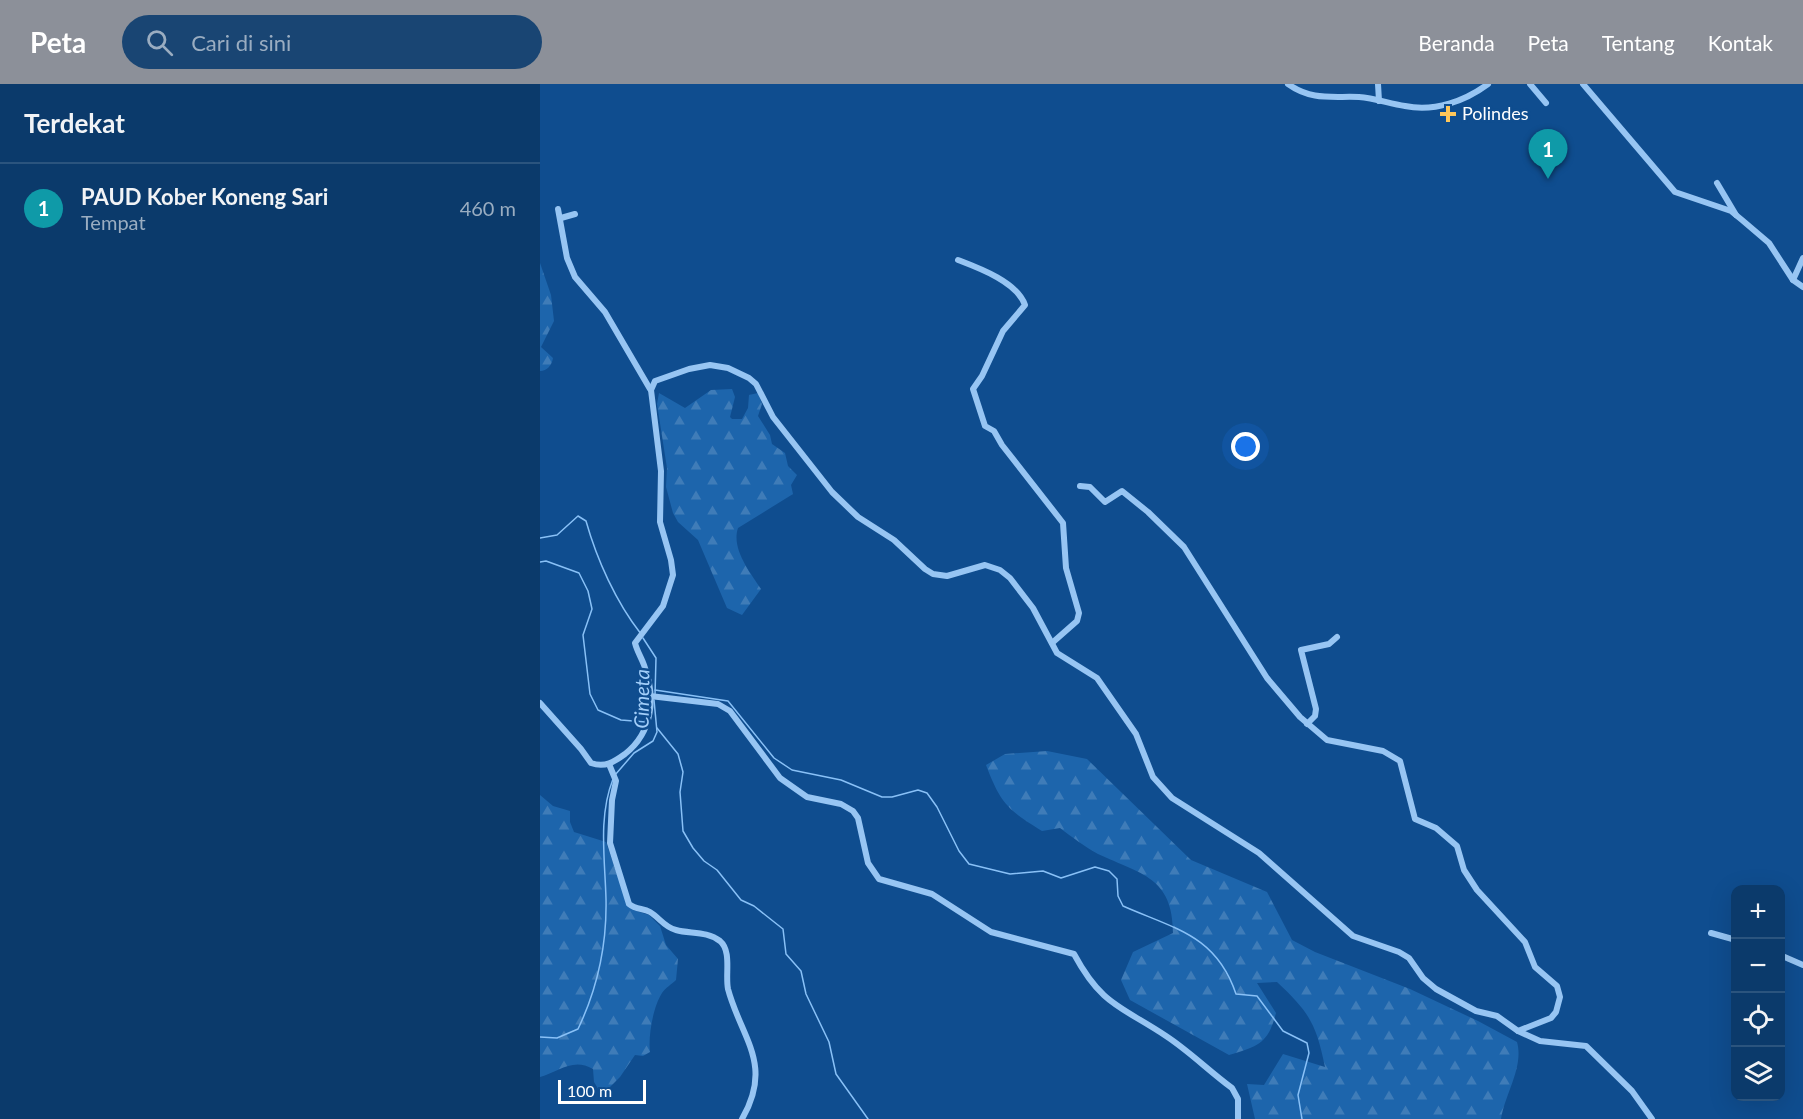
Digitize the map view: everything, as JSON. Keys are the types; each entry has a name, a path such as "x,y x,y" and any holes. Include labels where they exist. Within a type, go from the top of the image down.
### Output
{"street":[{"path":"1288,84 1303,94 1314,97 1361,97 1409,107 1455,103 1488,84"},
{"path":"1378,84 1379,101"},
{"path":"1530,84 1546,103"},
{"path":"1583,84 1675,192 1707,201 1736,216 1769,243 1793,280 1803,287"},
{"path":"1717,183 1736,216"},
{"path":"540,703 581,748 591,763 609,764 639,742 647,729 654,696 635,644 663,606 673,575 660,522 658,496 661,471 651,390 605,312 575,277 567,258 558,209"},
{"path":"561,218 575,214"},
{"path":"1793,280 1803,258"},
{"path":"958,260 1004,283 1019,295 1025,305 1003,331 982,376 976,383 974,394 985,426 994,431 1002,445 1063,523 1066,568 1079,613 1077,621 1052,643"},
{"path":"651,390 655,381 699,366 728,368 749,378 818,476 858,517 894,540 914,560 933,574 952,575 985,566 1000,570 1010,578 1033,608 1057,653 1097,678 1130,724 1153,777 1164,792 1259,853 1353,936 1399,952 1409,958 1423,978 1436,989 1476,1011 1497,1016 1518,1031 1540,1041 1586,1046 1632,1090 1652,1119"},
{"path":"1080,486 1090,487 1105,502 1122,491 1148,512 1184,547 1267,678 1287,704 1307,724 1327,740 1383,751 1400,761 1411,813 1415,819 1436,828 1456,846 1464,870 1477,890 1525,942 1535,967 1557,986 1560,997 1556,1012 1551,1018 1518,1031"},
{"path":"1307,724 1315,716 1316,709 1301,650 1329,644 1337,637"},
{"path":"654,696 718,704 730,711 780,778 797,792 817,801 841,804 853,811 858,818 868,863 879,879 932,894 991,932 1074,954 1088,980 1112,1004 1167,1036 1232,1088 1238,1100 1238,1119"},
{"path":"609,764 615,776 610,843 629,904 650,911 663,925 715,938 726,950 728,989 751,1046 754,1063 751,1104 742,1119"},
{"path":"1711,933 1732,939"},
{"path":"1785,957 1803,965"}],"green space":[{"path":"540,263 551,295 554,321 541,347 553,358 547,369 543,371 540,371"},
{"path":"732,389 735,397 730,417 742,419 748,408 749,395 758,393 762,404 758,416 770,435 772,444 785,453 788,466 797,475 791,485 793,494 738,528 739,552 761,589 742,615 727,608 698,540 678,522 673,513 666,487 667,468 657,404 659,393 685,408 711,390"},
{"path":"1047,751 1087,759 1191,860 1267,892 1292,940 1315,952 1410,989 1517,1042 1516,1071 1501,1119 1255,1119 1247,1084 1264,1085 1283,1054 1325,1067 1310,1019 1277,982 1257,983 1276,1013 1273,1023 1265,1038 1255,1046 1229,1055 1130,1000 1121,980 1133,952 1173,933 1172,914 1161,889 1152,880 1098,854 1060,828 1042,831 1013,811 1001,797 986,765 1005,754"},
{"path":"540,795 553,806 570,811 570,822 574,832 606,842 626,901 633,910 649,915 660,926 666,945 678,959 676,980 663,991 656,1006 651,1030 650,1052 643,1056 635,1055 620,1077 602,1095 594,1082 593,1069 586,1066 572,1065 540,1077"}],"waterway":[{"name":"Cimeta","path":"540,538 557,535 578,516 586,521 608,580 623,608 641,634"},
{"path":"540,562 546,561 579,573 588,591 592,609 583,635 590,694 598,710 621,720 646,722"},
{"name":"Cimeta","path":"643,638 656,658 655,695"},
{"path":"655,690 728,701 774,758 792,770 841,780 882,797 892,797 918,790 927,793 937,807 959,851 969,864 1010,874 1043,871 1061,878 1095,867 1109,871 1117,879 1118,896 1123,906 1192,936 1217,959 1228,974 1236,994 1257,996 1283,1031 1307,1043 1309,1053 1298,1095 1302,1119"},
{"name":"Cimeta","path":"615,775 634,753 653,741 657,732 654,700"},
{"path":"657,728 678,754 683,772 680,792 683,831 693,848 704,861 717,870 741,900 754,906 783,929 786,954 801,971 806,994 829,1042 836,1074 868,1119"},
{"name":"Cimeta","path":"540,1037 557,1038 578,1029 596,982 603,950 606,916 605,808 613,779"}],"place":[{"name":"Polindes","path":"1448,114"},
{"name":"PAUD Kober Koneng Sari","path":"1548,179"}]}
